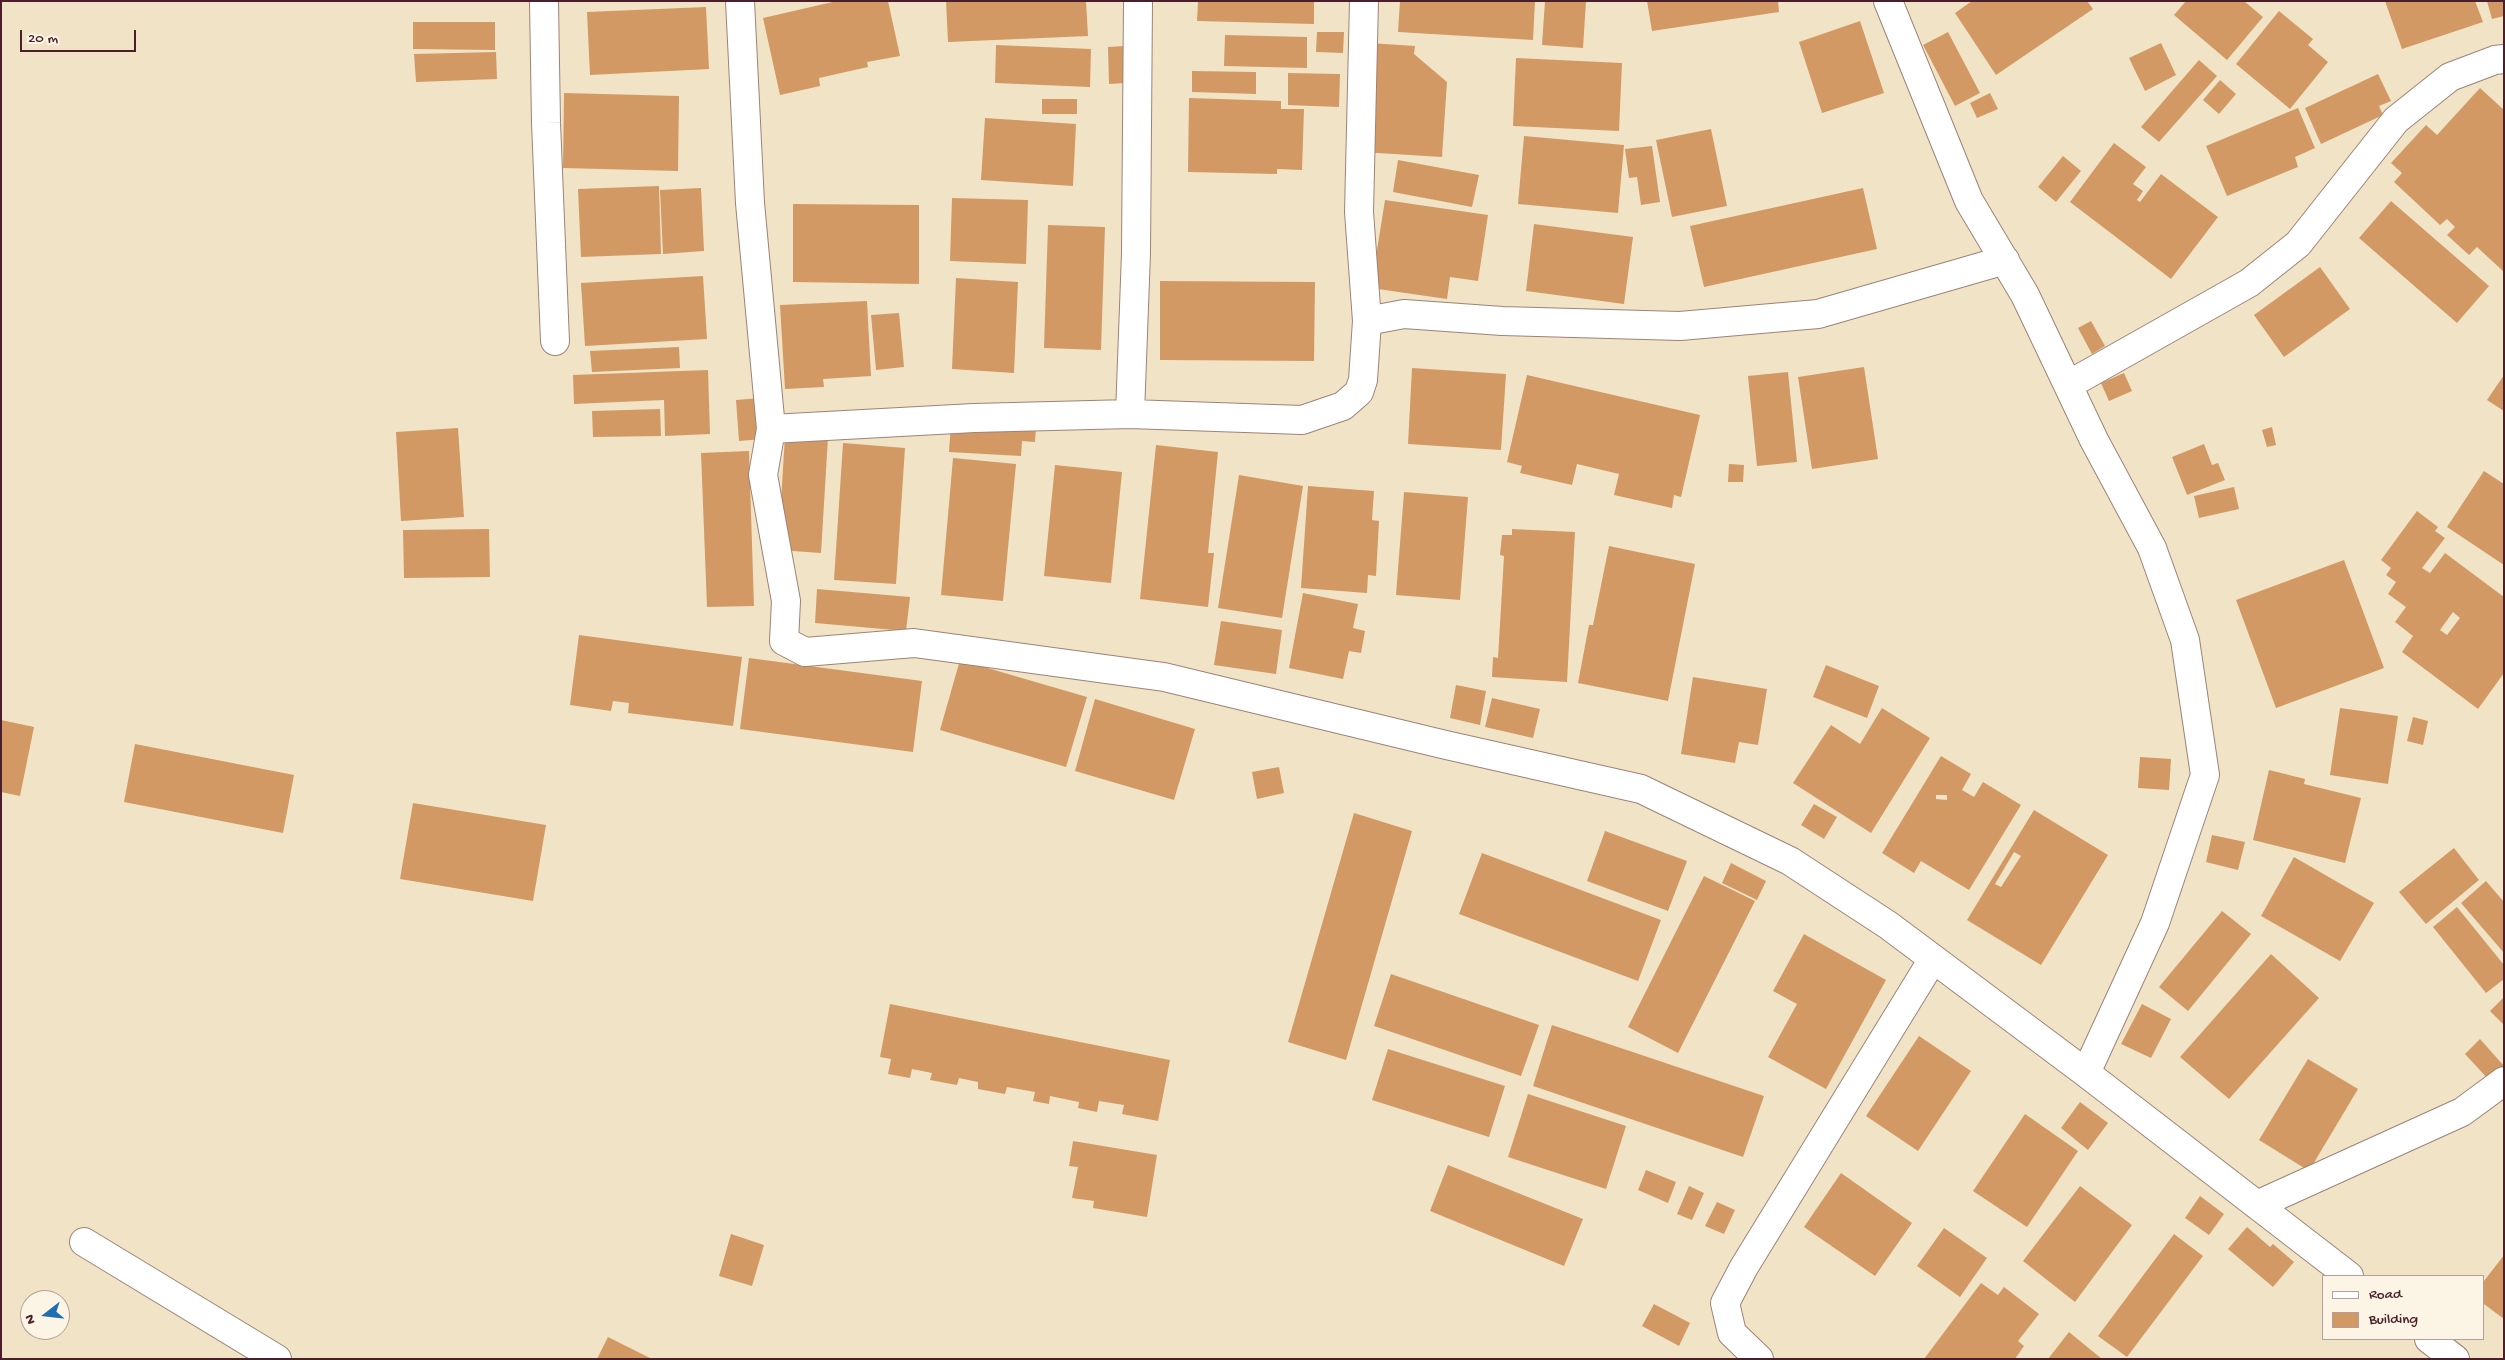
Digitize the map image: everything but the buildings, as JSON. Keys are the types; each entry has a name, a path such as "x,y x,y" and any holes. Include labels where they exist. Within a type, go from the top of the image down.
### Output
{"street":[{"path":"544,1 546,123 555,341"},
{"path":"740,1 750,203 771,429 763,475 786,601 784,641 805,652 914,642 1164,677 1446,745 1641,788 1790,861 1888,925 2086,1073 2348,1275"},
{"path":"1130,414 1136,253 1138,1"},
{"path":"771,429 974,418 1130,414 1302,420 1343,406 1359,392 1363,380 1367,321 1359,212 1364,1"},
{"path":"1888,1 1969,201 2026,295 2094,440 2152,548 2185,640 2205,775 2155,923 2086,1073"},
{"path":"2068,385 2249,282 2298,244 2396,120 2450,77 2495,60 2504,59"},
{"path":"1367,321 1404,314 1502,321 1680,326 1818,314 2005,260"},
{"path":"1760,1359 1732,1333 1725,1303 1744,1267 1933,959"},
{"path":"2257,1205 2462,1112 2504,1081"},
{"path":"84,1242 277,1359"},
{"path":"2430,1340 2454,1359"}]}
